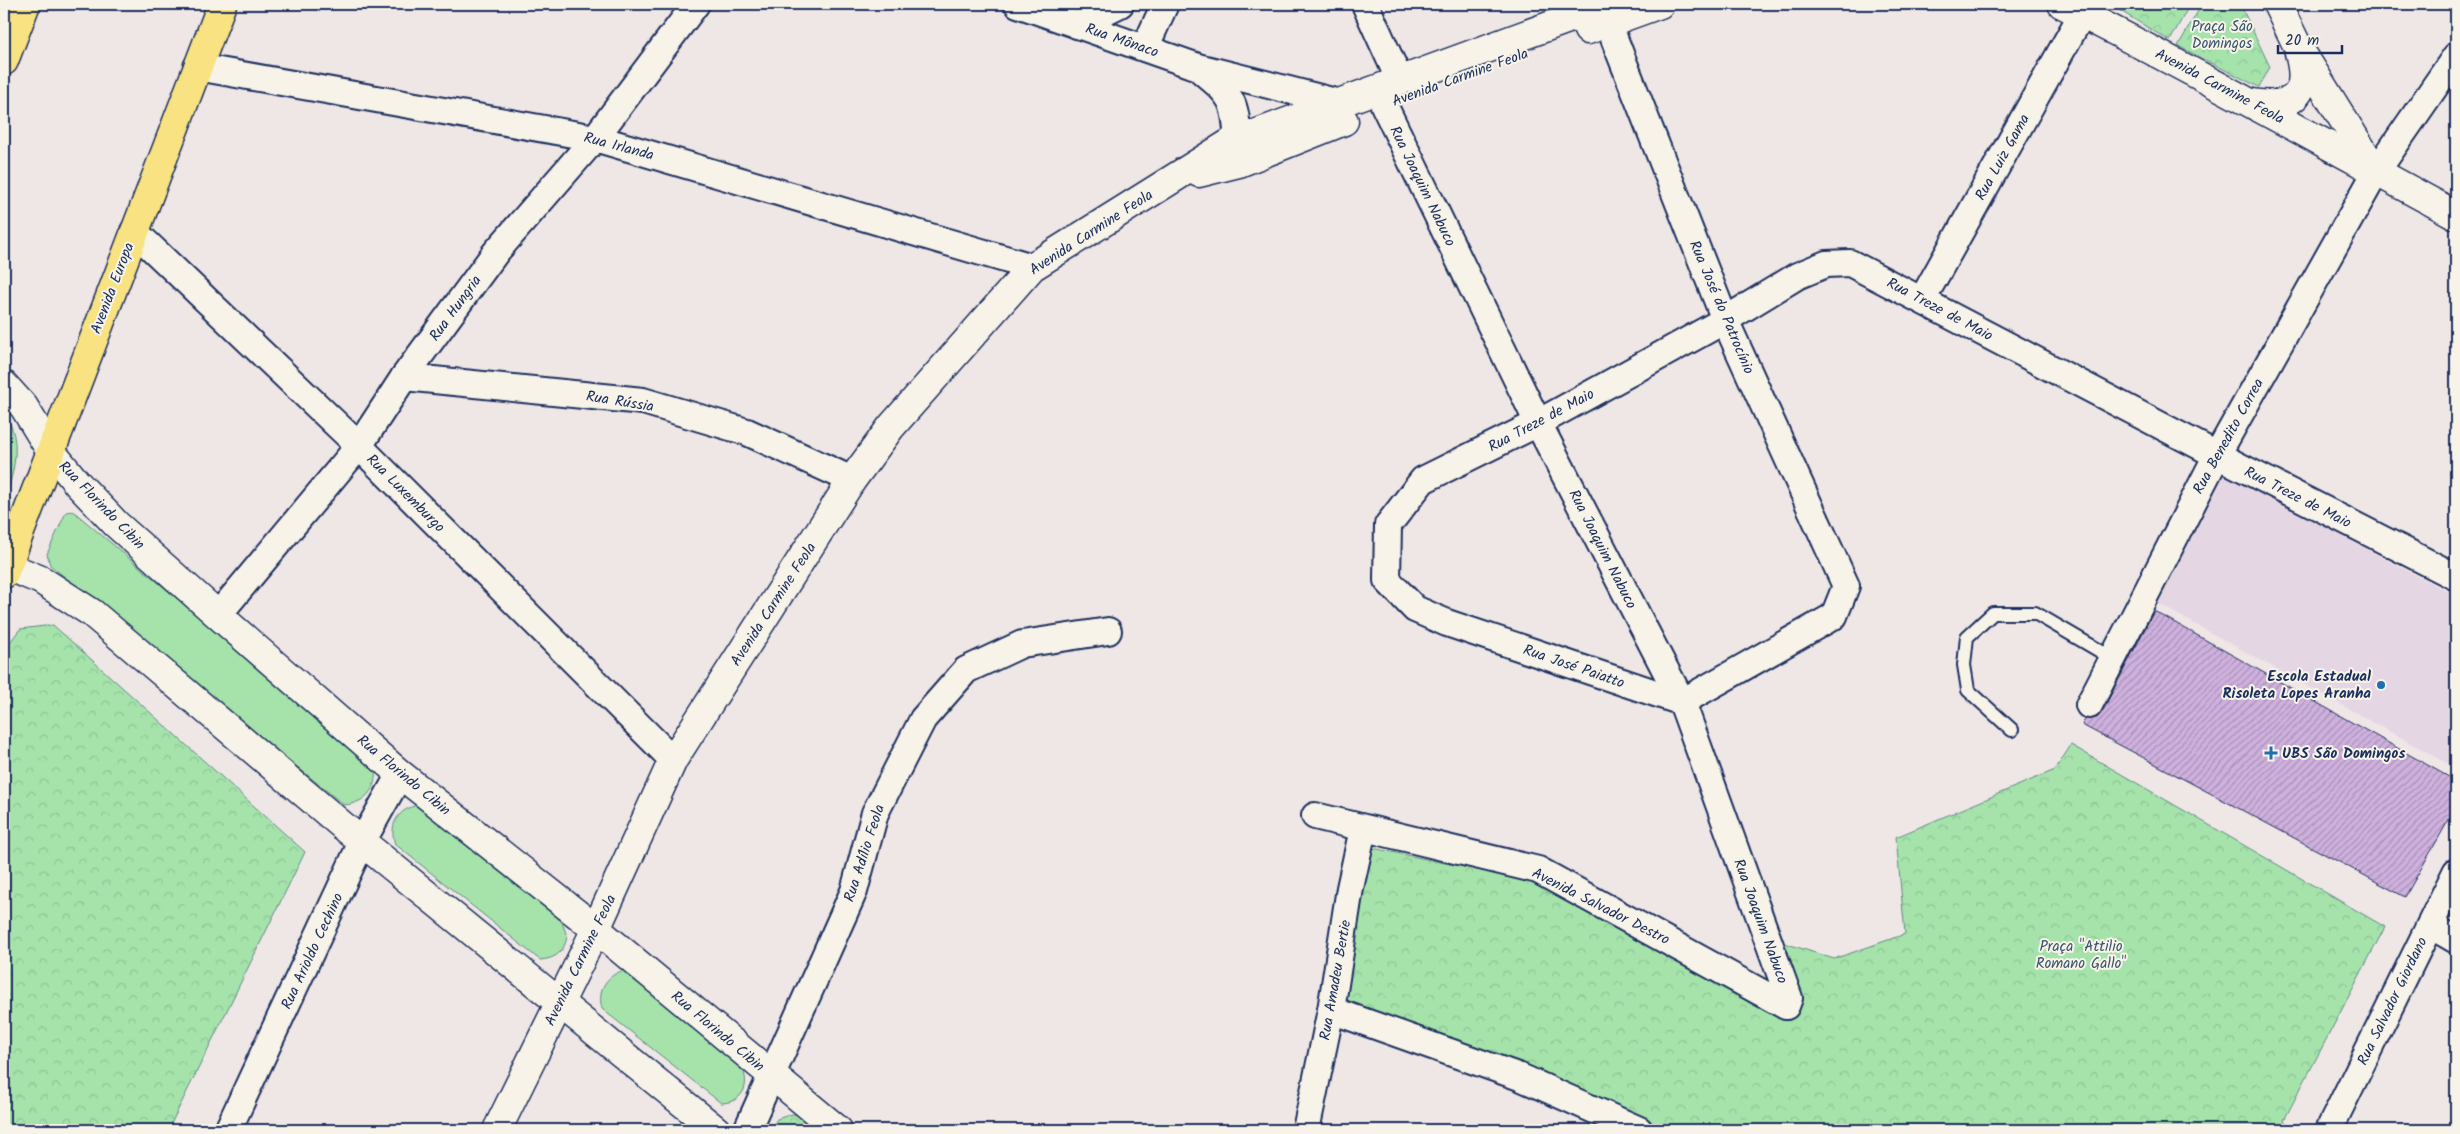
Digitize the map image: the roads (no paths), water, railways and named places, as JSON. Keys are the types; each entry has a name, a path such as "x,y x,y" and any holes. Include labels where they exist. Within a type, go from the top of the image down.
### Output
{"main road":[{"path":"4,62 26,4"},
{"name":"Avenida Europa","path":"5,570 222,4"},
{"name":"Avenida Carmine Feola","path":"497,1130 596,929 673,760 852,480 891,428 1032,267 1238,141 1400,81 1609,13 1660,4"},
{"path":"2277,4 2298,47 2376,172"},
{"name":"Avenida Carmine Feola","path":"2072,9 2253,103 2456,215"},
{"name":"Avenida Carmine Feola","path":"1175,178 1239,163 1609,13"},
{"path":"2253,103 2283,104 2294,98 2301,90 2303,66 2298,47"},
{"name":"Rua Florindo Cibin","path":"4,386 24,407 50,450 77,483 116,524 218,615 400,774 596,929 838,1130"},
{"path":"5,570 41,580 92,613 362,842 559,1005 716,1130"}],"street":[{"name":"Rua Hungria","path":"218,615 359,446 404,377 496,252 595,138 696,4"},
{"name":"Rua Mônaco","path":"1018,4 1198,67 1340,103"},
{"path":"1077,25 1120,4"},
{"path":"1145,48 1165,4"},
{"path":"1365,4 1400,81"},
{"name":"Rua Luiz Gama","path":"1922,300 2072,9"},
{"name":"Rua José do Patrocínio","path":"1609,13 1725,320 1846,586 1834,616 1682,702"},
{"name":"Rua Benedito Correa","path":"2088,705 2217,455 2376,172 2456,56"},
{"name":"Rua Irlanda","path":"197,67 595,138 1032,267"},
{"name":"Rua Mônaco","path":"1198,67 1227,92 1233,102 1236,112 1238,141"},
{"name":"Rua Joaquim Nabuco","path":"1384,105 1538,423 1682,702 1789,998 1786,1006"},
{"name":"Rua Luxemburgo","path":"134,231 359,446 673,760"},
{"name":"Rua Treze de Maio","path":"1423,480 1538,423 1725,320 1797,276 1826,264 1850,263 2217,455 2456,577"},
{"name":"Rua Rússia","path":"404,377 643,402 748,432 852,480"},
{"name":"Rua José Paiatto","path":"1423,480 1388,525 1387,580 1415,609 1447,623 1682,702"},
{"name":"Rua Adílio Feola","path":"747,1130 854,891 876,813 923,719 966,670 1022,644 1108,631"},
{"name":"Rua Arioldo Cechino","path":"228,1130 362,842 400,774"},
{"name":"Avenida Salvador Destro","path":"1315,816 1538,870 1786,1006"},
{"name":"Rua Amadeu Bertie","path":"1306,1130 1331,1010 1350,888 1363,829"},
{"name":"Rua Salvador Giordano","path":"2329,1130 2456,872"},
{"path":"2430,925 2456,940"},
{"path":"1331,1010 1520,1077 1638,1130"}],"lane":[{"path":"2012,730 1968,690 1964,664 1967,637 1993,613 2035,612 2112,658"}],"place":[{"name":"Escola Estadual Risoleta Lopes Aranha","path":"2381,685"},
{"name":"UBS São Domingos","path":"2271,753"}],"park label":[{"name":"Praça São Domingos","path":"2222,34"},
{"name":"Praça \"Attilio Romano Gallo\"","path":"2081,954"}]}
